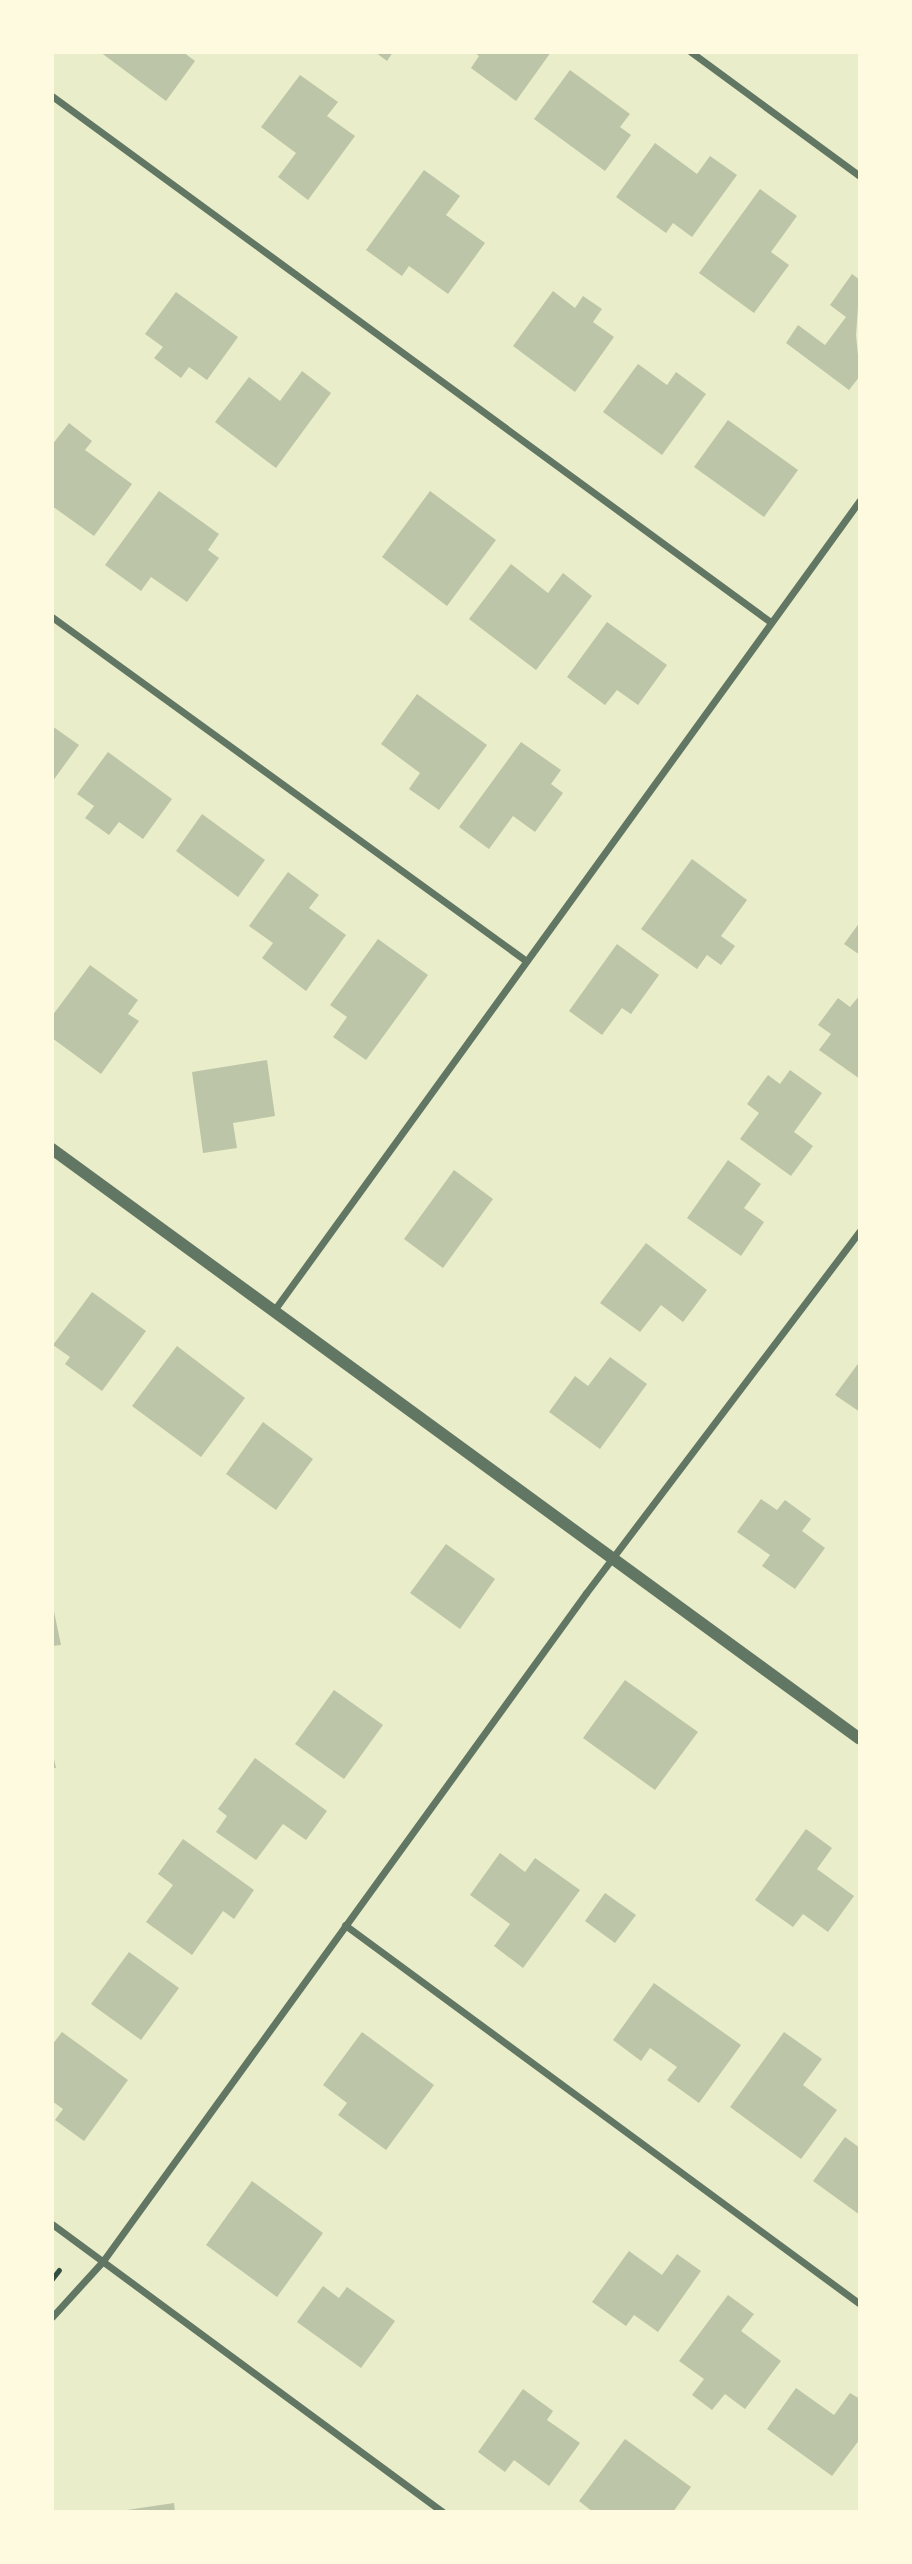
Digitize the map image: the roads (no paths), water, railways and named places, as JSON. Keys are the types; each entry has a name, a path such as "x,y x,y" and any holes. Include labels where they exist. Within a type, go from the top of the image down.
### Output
{"street":[{"path":"691,52 859,176"},
{"path":"52,96 769,621"},
{"path":"275,1308 859,500"},
{"path":"52,617 525,960"},
{"path":"52,1149 275,1308 859,1739"},
{"path":"52,2318 103,2261 612,1557 859,1231"},
{"path":"345,1925 859,2304"},
{"path":"52,2224 443,2511"}]}
